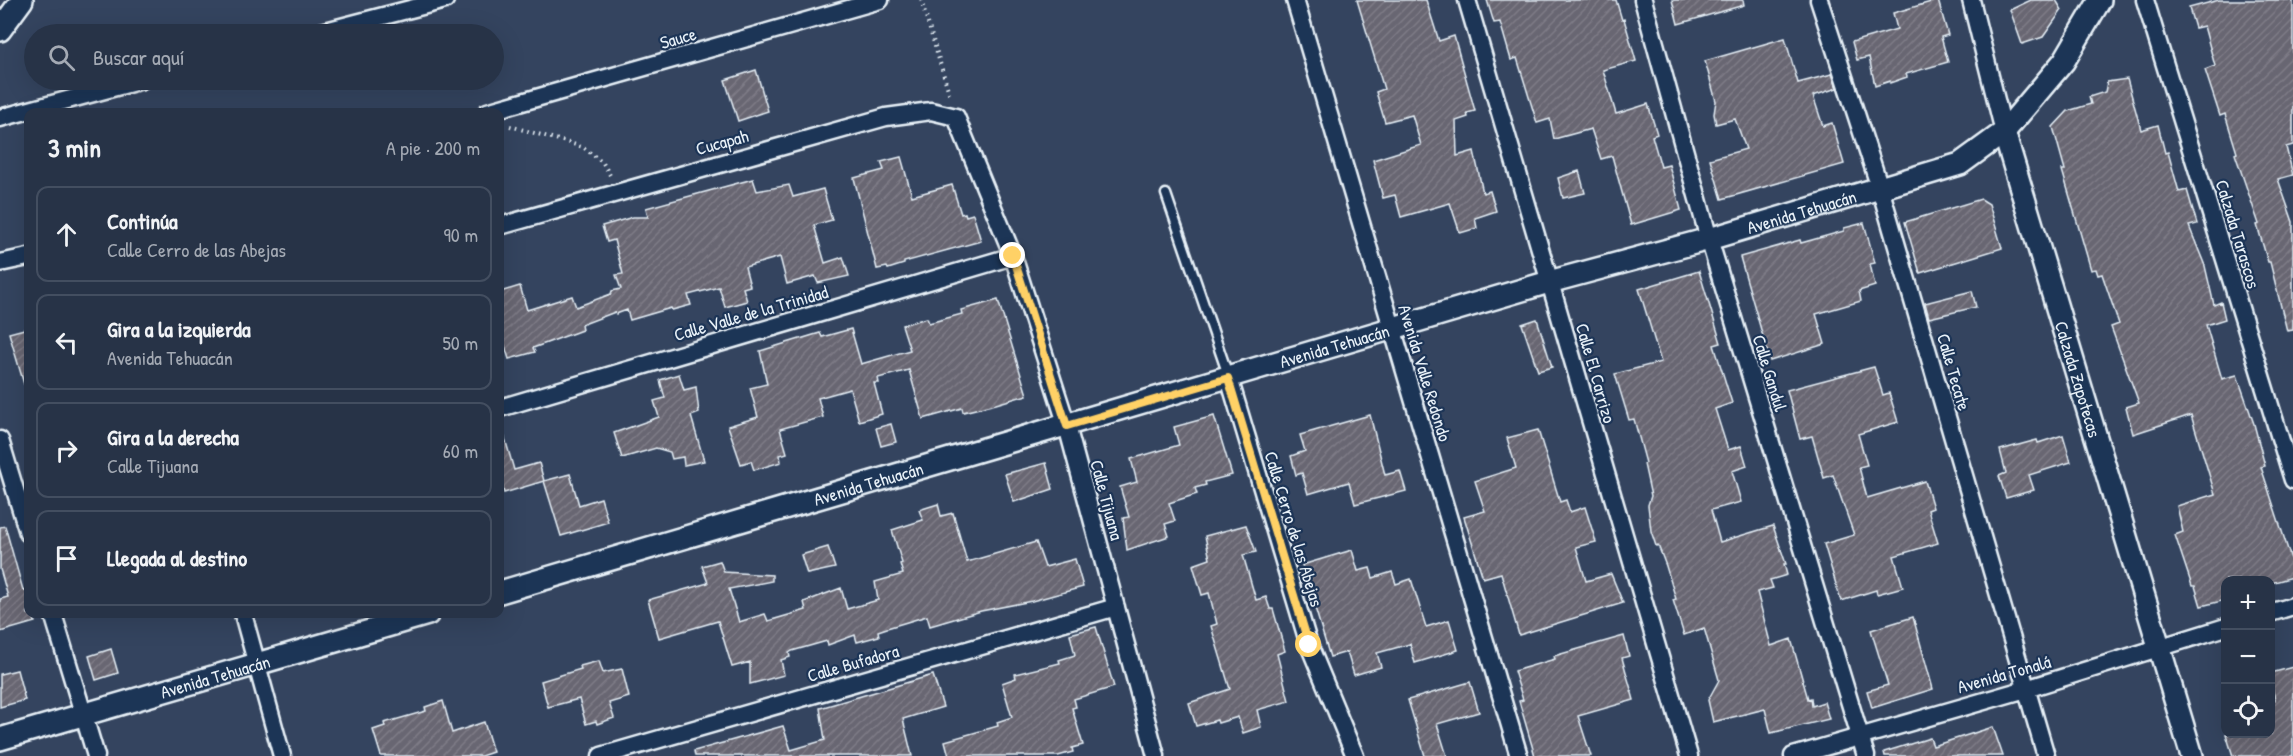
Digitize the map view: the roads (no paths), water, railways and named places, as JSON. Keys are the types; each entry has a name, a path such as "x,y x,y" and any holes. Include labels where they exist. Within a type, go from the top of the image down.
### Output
{"street":[{"path":"0,30 22,0"},
{"path":"353,24 445,0"},
{"name":"Sauce","path":"501,108 880,0"},
{"name":"Avenida Valle Redondo","path":"1295,0 1519,756"},
{"name":"Calle El Carrizo","path":"1467,0 1689,756"},
{"name":"Calle Gandul","path":"1643,0 1709,238 1866,756"},
{"name":"Calle Tecate","path":"1819,0 1880,188 2046,756"},
{"name":"Calzada Zapotecas","path":"1971,0 2004,132 2192,756"},
{"name":"Avenida Tehuacán","path":"504,591 1549,282 1709,238 1960,164 2004,132 2064,61 2100,0"},
{"name":"Calzada Tarascos","path":"2145,0 2293,480"},
{"path":"37,108 105,90"},
{"name":"Cucapah","path":"504,225 886,117 931,111 956,117"},
{"path":"0,118 24,112"},
{"name":"Calle Tijuana","path":"956,117 1013,256 1067,426 1156,756"},
{"name":"Calle Valle de la Trinidad","path":"504,407 1013,256"},
{"path":"0,263 24,258"},
{"name":"Calle Cerro de las Abejas","path":"1228,378 1309,645 1355,756"},
{"path":"0,440 24,520"},
{"path":"2275,612 2293,606"},
{"name":"Calle Bufadora","path":"601,756 1116,607"},
{"path":"54,618 96,756"},
{"path":"244,618 282,756"},
{"name":"Avenida Tehuacán","path":"0,739 414,618"},
{"name":"Avenida Tonalá","path":"1793,756 2026,689 2221,629"}],"lane":[{"path":"1166,194 1228,378"}]}
